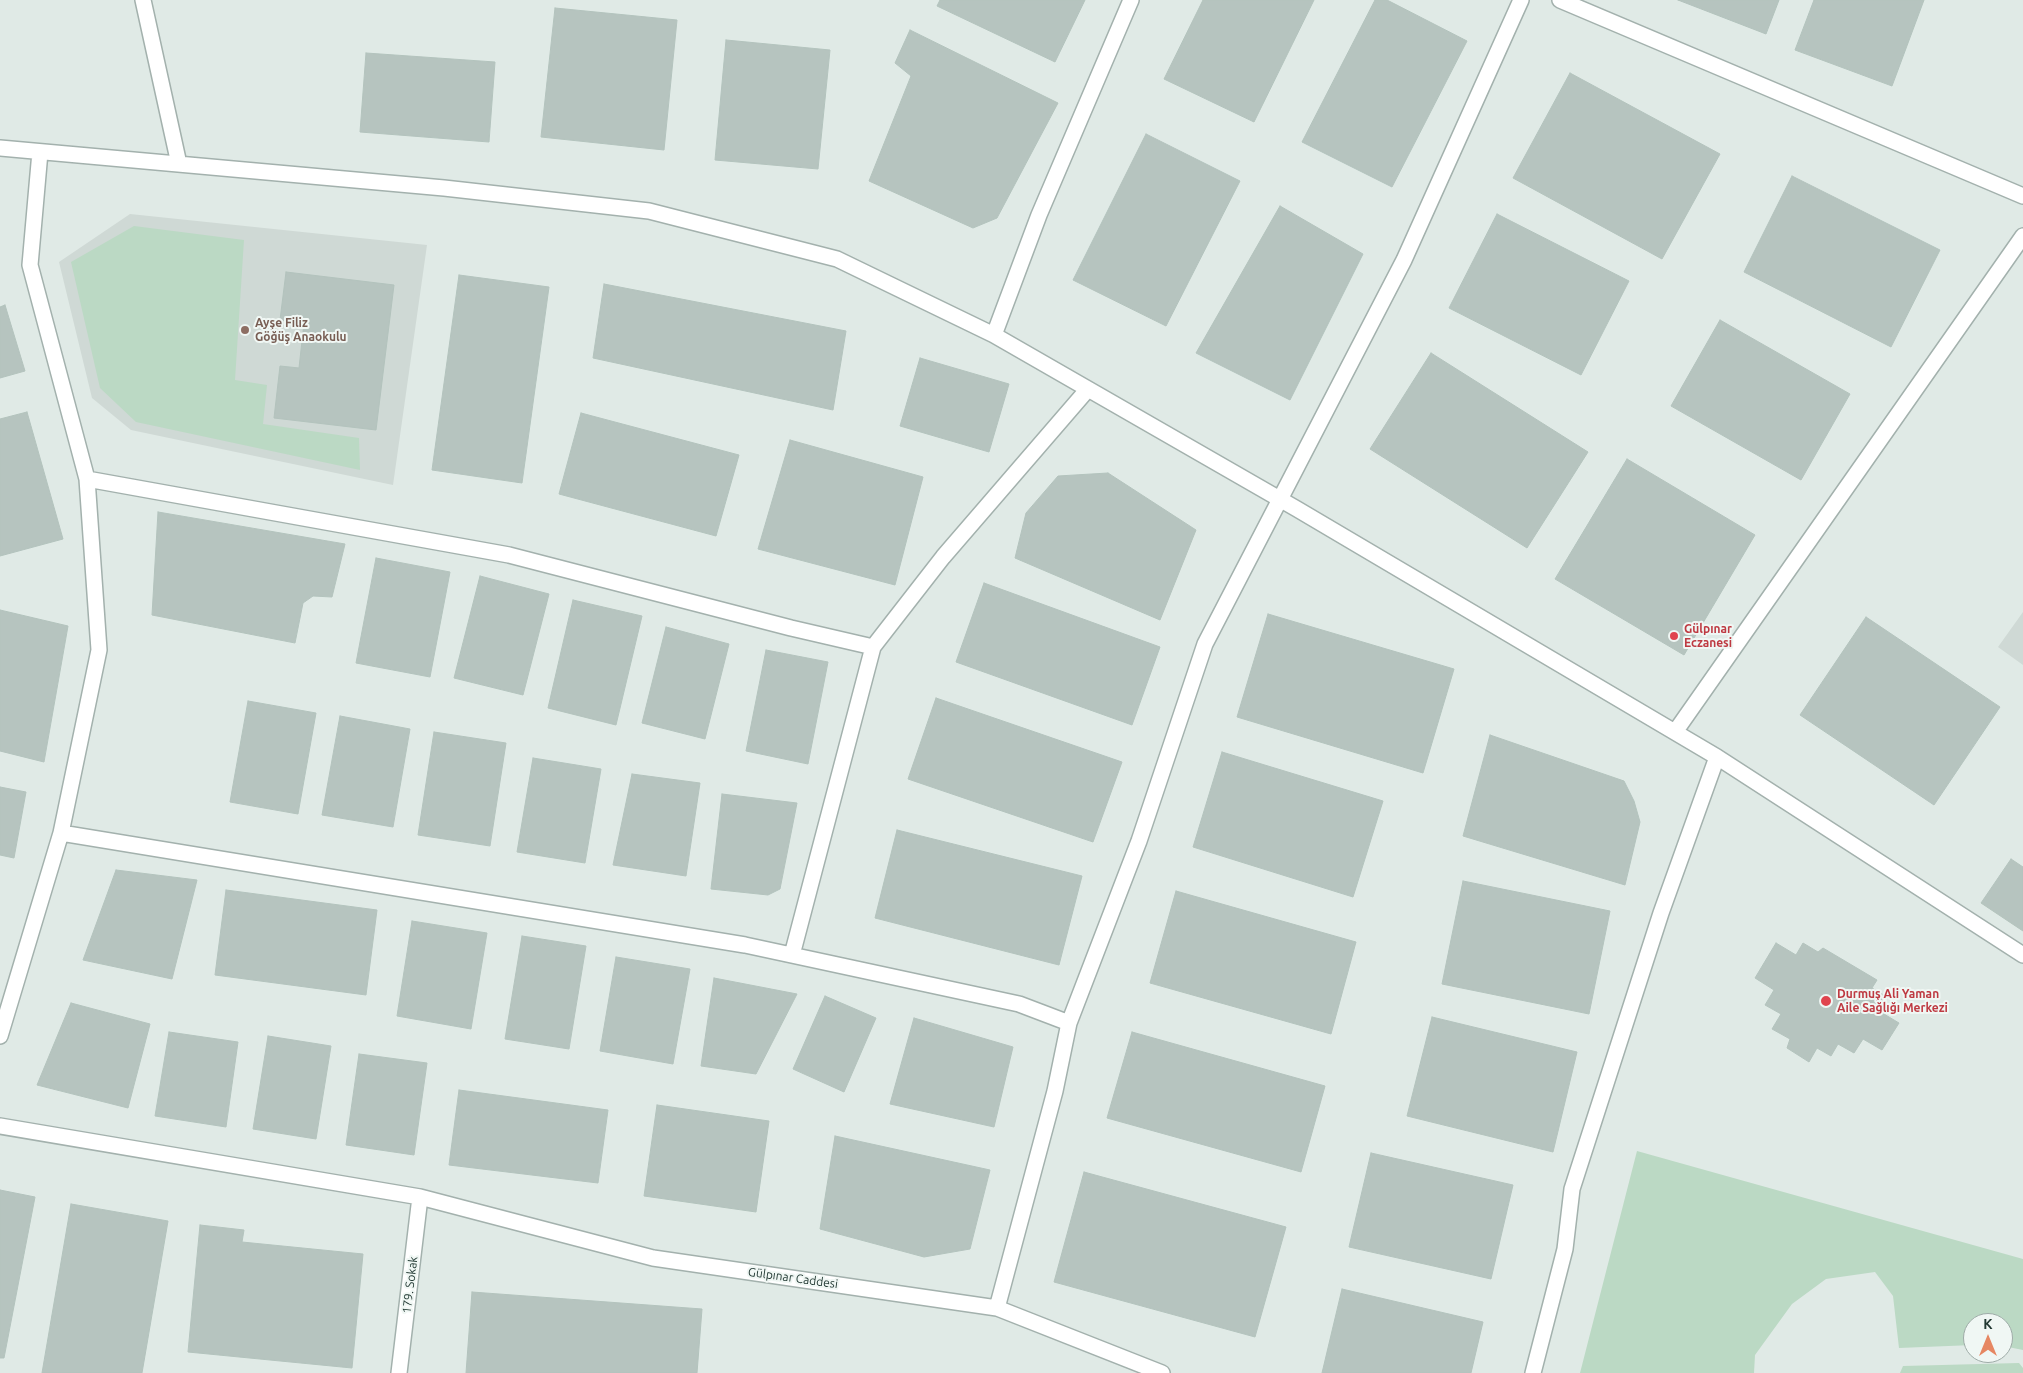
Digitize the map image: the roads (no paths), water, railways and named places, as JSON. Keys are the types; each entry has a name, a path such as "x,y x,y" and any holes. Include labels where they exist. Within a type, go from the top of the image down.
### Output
{"street":[{"path":"143,0 179,164"},
{"path":"994,335 1039,215 1132,0"},
{"path":"996,1308 1050,1109 1070,1023 1139,841 1205,644 1404,260 1521,0"},
{"path":"1560,0 2023,196"},
{"path":"0,148 444,188 649,211 837,259 994,335 1279,498 1717,757 2023,955"},
{"path":"0,1036 61,832 99,650 87,479 30,265 40,152"},
{"path":"1675,732 2023,236"},
{"path":"792,955 873,647 944,557 1088,389"},
{"path":"87,479 509,556 873,647"},
{"path":"1533,1373 1564,1249 1572,1189 1661,914 1717,757"},
{"path":"61,832 745,945 1019,1004 1070,1023"},
{"name":"Gülpınar Caddesi","path":"0,1126 420,1196 653,1258 996,1308 1162,1373"},
{"name":"179. Sokak","path":"399,1373 420,1196"}],"place":[{"name":"Ayşe Filiz Göğüş Anaokulu","path":"245,330"},
{"name":"Gülpınar Eczanesi","path":"1674,636"},
{"name":"Durmuş Ali Yaman Aile Sağlığı Merkezi","path":"1826,1001"}]}
